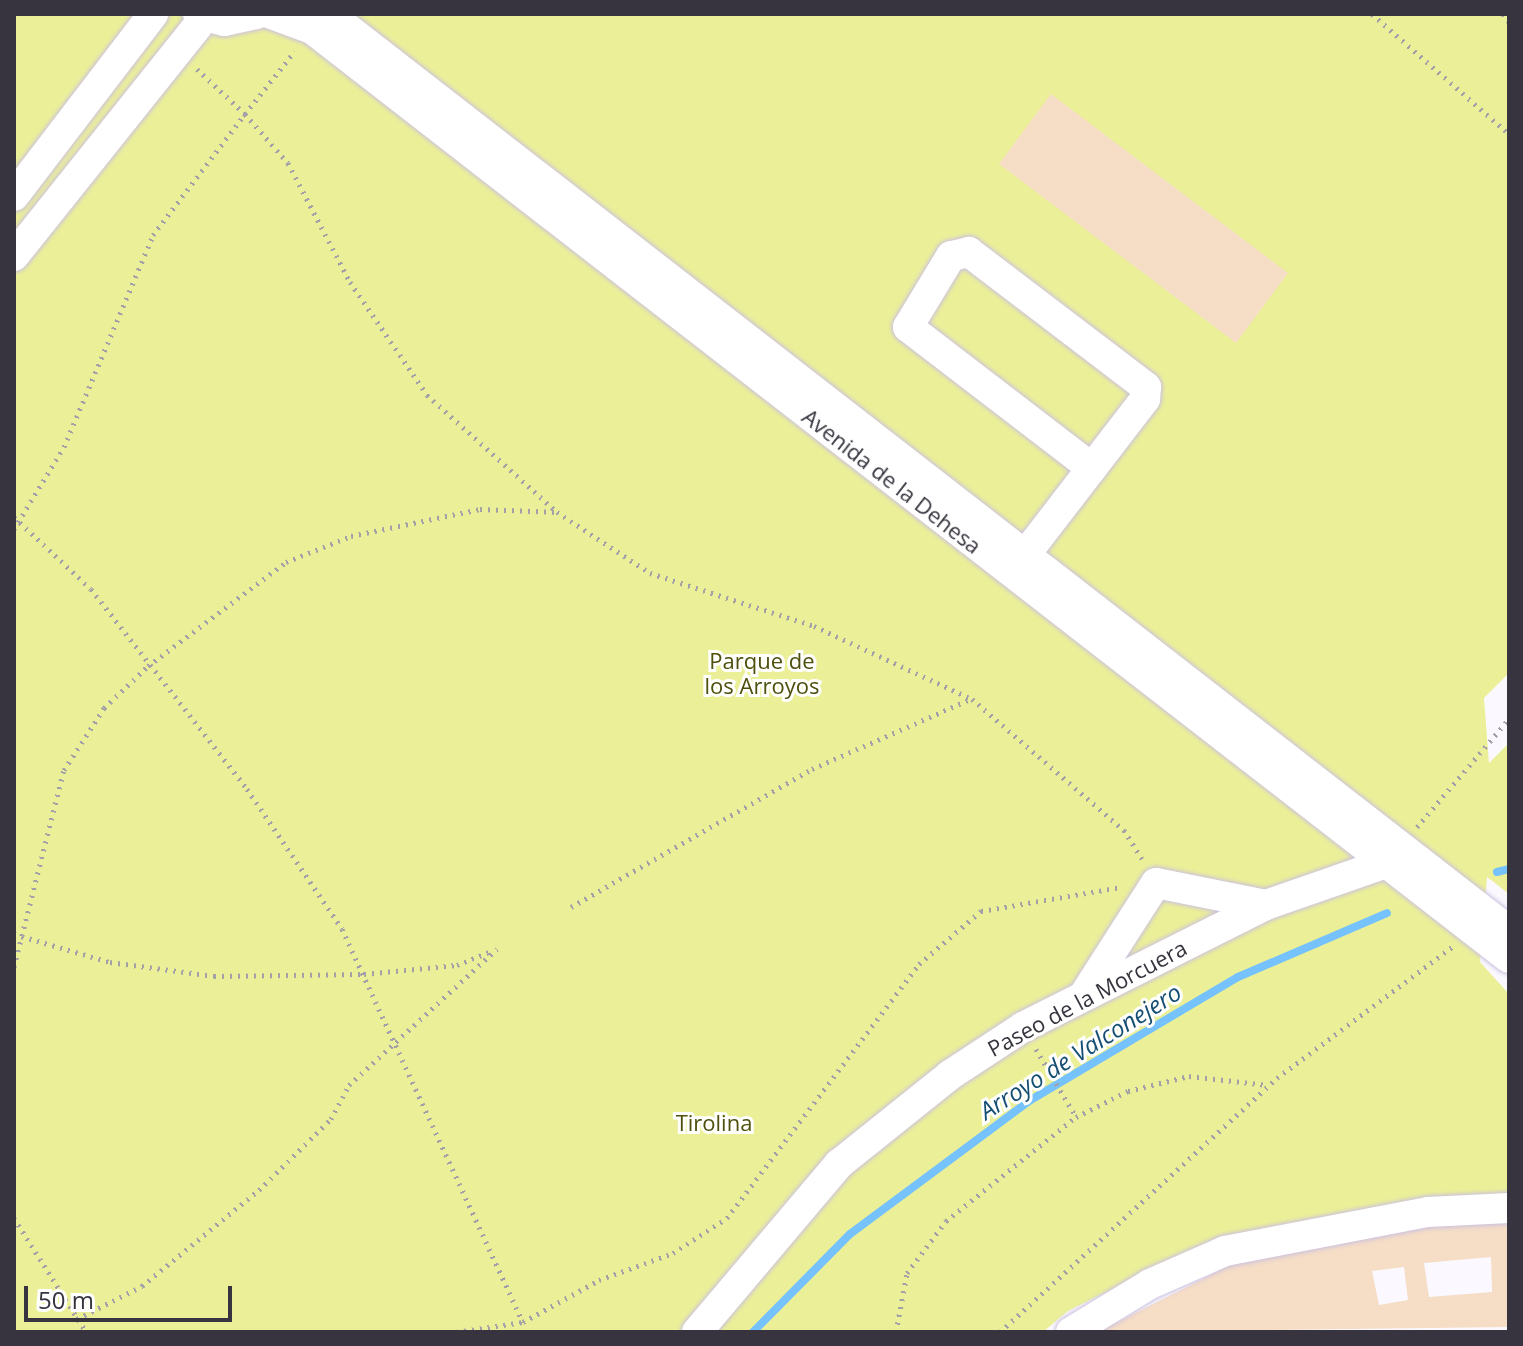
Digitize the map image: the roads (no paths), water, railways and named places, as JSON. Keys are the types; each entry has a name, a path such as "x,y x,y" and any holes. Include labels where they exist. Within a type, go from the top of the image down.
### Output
{"street":[{"path":"14,196 153,14"},
{"path":"14,256 201,16 257,14"},
{"name":"Avenida de la Dehesa","path":"271,14 320,22 1025,555 1504,945"},
{"name":"Avenida de la Dehesa","path":"320,22 1393,855"},
{"path":"1025,555 1092,468 1146,387 969,252 951,256 908,327 1092,468"},
{"name":"Paseo de la Morcuera","path":"697,1332 839,1164 1023,1027 1266,905 1393,855"},
{"path":"1082,998 1156,883 1266,905"},
{"path":"1071,1332 1150,1284 1225,1251 1428,1212 1509,1208"}],"waterway":[{"name":"Arroyo de Valconejero","path":"1497,872 1509,869"},
{"name":"Arroyo de Valconejero","path":"753,1332 850,1234 1029,1101 1238,977 1387,913"}],"park label":[{"name":"Parque de los Arroyos","path":"762,672"},
{"name":"Tirolina","path":"714,1123"}]}
